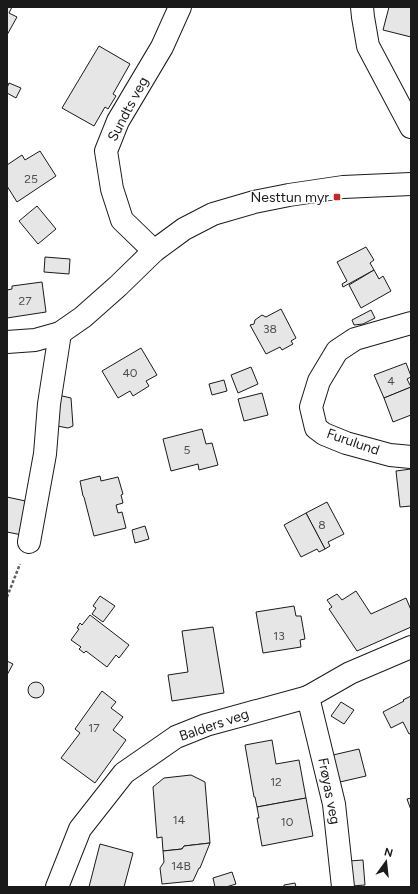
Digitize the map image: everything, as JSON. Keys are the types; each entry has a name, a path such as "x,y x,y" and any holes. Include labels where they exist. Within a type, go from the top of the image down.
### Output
{"street":[{"name":"Sundts veg","path":"154,251 122,220 112,189 106,151 118,122 162,47 180,7"},
{"path":"362,7 368,46 411,127"},
{"path":"7,342 35,340 60,333 83,317 154,251 184,229 213,214 254,202 289,195 343,187 411,184"},
{"name":"Furulund","path":"411,323 355,339 337,351 319,381 311,407 316,428 324,434 390,455 411,457"},
{"path":"29,542 44,454 49,404 60,333"},
{"name":"Balders veg","path":"57,887 80,829 124,773 176,737 206,725 308,697 350,673 411,646"},
{"name":"Frøyas veg","path":"308,697 334,804 343,887"}],"path":[{"path":"7,597 29,542"}],"building":[{"path":"7,7 12,7 9,13 17,17 7,35"},
{"path":"389,7 411,7 411,37 383,30"},
{"path":"99,46 130,64 113,94 116,96 108,109 105,107 94,126 62,108"},
{"path":"9,83 21,88 16,98 7,93"},
{"path":"40,151 56,176 17,202 7,186 7,165 22,155 25,160"},
{"path":"37,206 56,229 38,244 19,221"},
{"path":"366,247 374,260 370,263 374,270 343,287 342,284 347,281 337,262"},
{"path":"45,257 70,259 69,274 44,272"},
{"path":"374,270 379,279 383,276 391,291 361,308 349,285"},
{"path":"42,282 46,312 7,318 7,290 12,289 12,286"},
{"path":"281,309 296,338 291,341 293,344 282,350 280,347 266,354 250,325 254,324 255,320 262,315 266,317"},
{"path":"371,310 375,318 363,324 354,325 352,320"},
{"path":"141,348 157,375 146,381 149,386 133,396 130,391 118,398 102,371"},
{"path":"406,363 411,376 407,379 411,387 384,398 374,375"},
{"path":"251,367 258,384 238,393 231,375"},
{"path":"224,380 227,391 212,395 209,384"},
{"path":"411,387 411,415 393,422 384,398"},
{"path":"262,393 268,415 244,421 238,399"},
{"path":"58,395 71,398 73,426 68,428 52,425"},
{"path":"202,429 206,444 212,443 218,465 199,470 198,464 171,471 163,439"},
{"path":"411,469 411,506 400,507 396,471"},
{"path":"100,476 101,481 118,477 123,494 121,495 123,503 116,505 118,513 122,512 126,528 94,536 80,481"},
{"path":"7,497 30,502 22,535 7,532"},
{"path":"327,502 344,534 328,542 330,546 325,549 306,513"},
{"path":"306,513 325,549 319,552 317,549 301,557 284,525"},
{"path":"145,526 149,539 135,543 132,530"},
{"path":"356,591 371,614 406,598 411,610 411,627 357,651 329,609 332,607 327,600 337,594 342,600"},
{"path":"100,596 115,606 103,622 92,614 96,608 93,606"},
{"path":"294,606 296,616 301,616 305,639 300,640 301,647 263,653 256,612"},
{"path":"90,615 129,645 119,658 116,655 107,667 86,651 84,653 79,649 81,647 71,640 79,629 77,628 80,623 82,625"},
{"path":"213,627 224,693 172,701 168,675 188,672 182,631"},
{"path":"7,661 13,664 7,675"},
{"path":"33,682 39,682 44,687 42,696 39,698 33,698 28,693 28,687"},
{"path":"102,691 116,702 111,708 123,717 113,730 126,740 95,783 61,758 80,733 75,729"},
{"path":"411,696 411,733 409,734 403,722 391,728 383,712"},
{"path":"341,702 354,710 344,724 331,716"},
{"path":"272,740 276,764 299,760 306,798 257,807 245,745"},
{"path":"359,749 366,776 340,782 333,755"},
{"path":"191,775 205,782 210,843 184,846 182,849 163,851 162,837 157,838 153,787 164,778"},
{"path":"306,798 313,836 262,846 257,818 259,818 257,807"},
{"path":"411,798 411,810 407,799"},
{"path":"210,843 193,881 162,884 160,868 164,862 163,851 182,849 184,846"},
{"path":"100,844 133,853 124,887 89,887"},
{"path":"363,860 365,885 352,886 349,861"},
{"path":"232,872 236,884 226,887 215,887 213,878"},
{"path":"295,883 296,887 284,887 284,885"}],"place":[{"name":"Nesttun myr","path":"337,197"}]}
